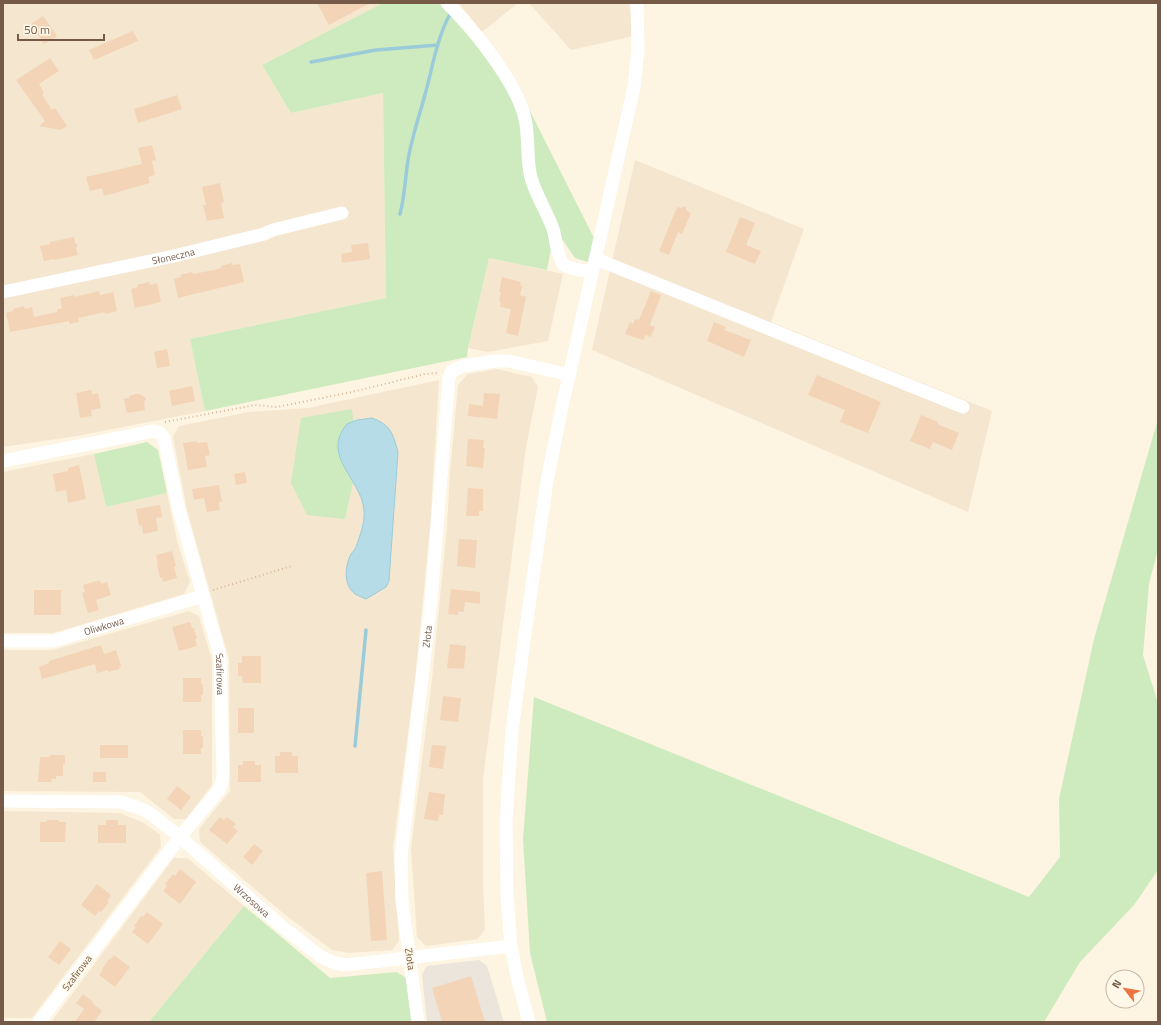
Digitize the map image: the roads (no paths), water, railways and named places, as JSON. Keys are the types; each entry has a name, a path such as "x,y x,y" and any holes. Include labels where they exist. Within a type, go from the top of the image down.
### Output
{"street":[{"path":"447,3 463,19 490,54 508,80 516,95 526,121 530,174 553,228 563,264 570,268 594,265 963,407"},
{"path":"529,1022 511,946 507,897 506,856 508,791 512,739 541,520 552,459 634,87 638,49 637,3"},
{"name":"Słoneczna","path":"3,292 174,256 342,213"},
{"name":"Złota","path":"418,1022 402,901 402,850 431,601 449,377 452,372 463,366 494,361 509,361 570,375"},
{"name":"Szafirowa","path":"3,461 147,432 154,431 160,433 164,438 178,506 206,594 220,656 222,782 219,790 214,798 180,837 39,1022"},
{"name":"Oliwkowa","path":"3,641 53,641 206,594"},
{"name":"Wrzosowa","path":"3,801 127,804 142,808 180,837 280,925 321,957 334,963 346,965 511,946"}],"water":[{"path":"372,418 387,427 393,435 398,452 389,581 386,587 366,599 355,594 348,586 347,581 347,564 361,534 364,511 362,499 345,468 340,457 338,447 340,436 347,424 357,420"}],"waterway":[{"path":"400,214 412,142 439,42 450,14"},
{"path":"311,62 376,50 438,45"},
{"path":"355,746 366,630"}]}
